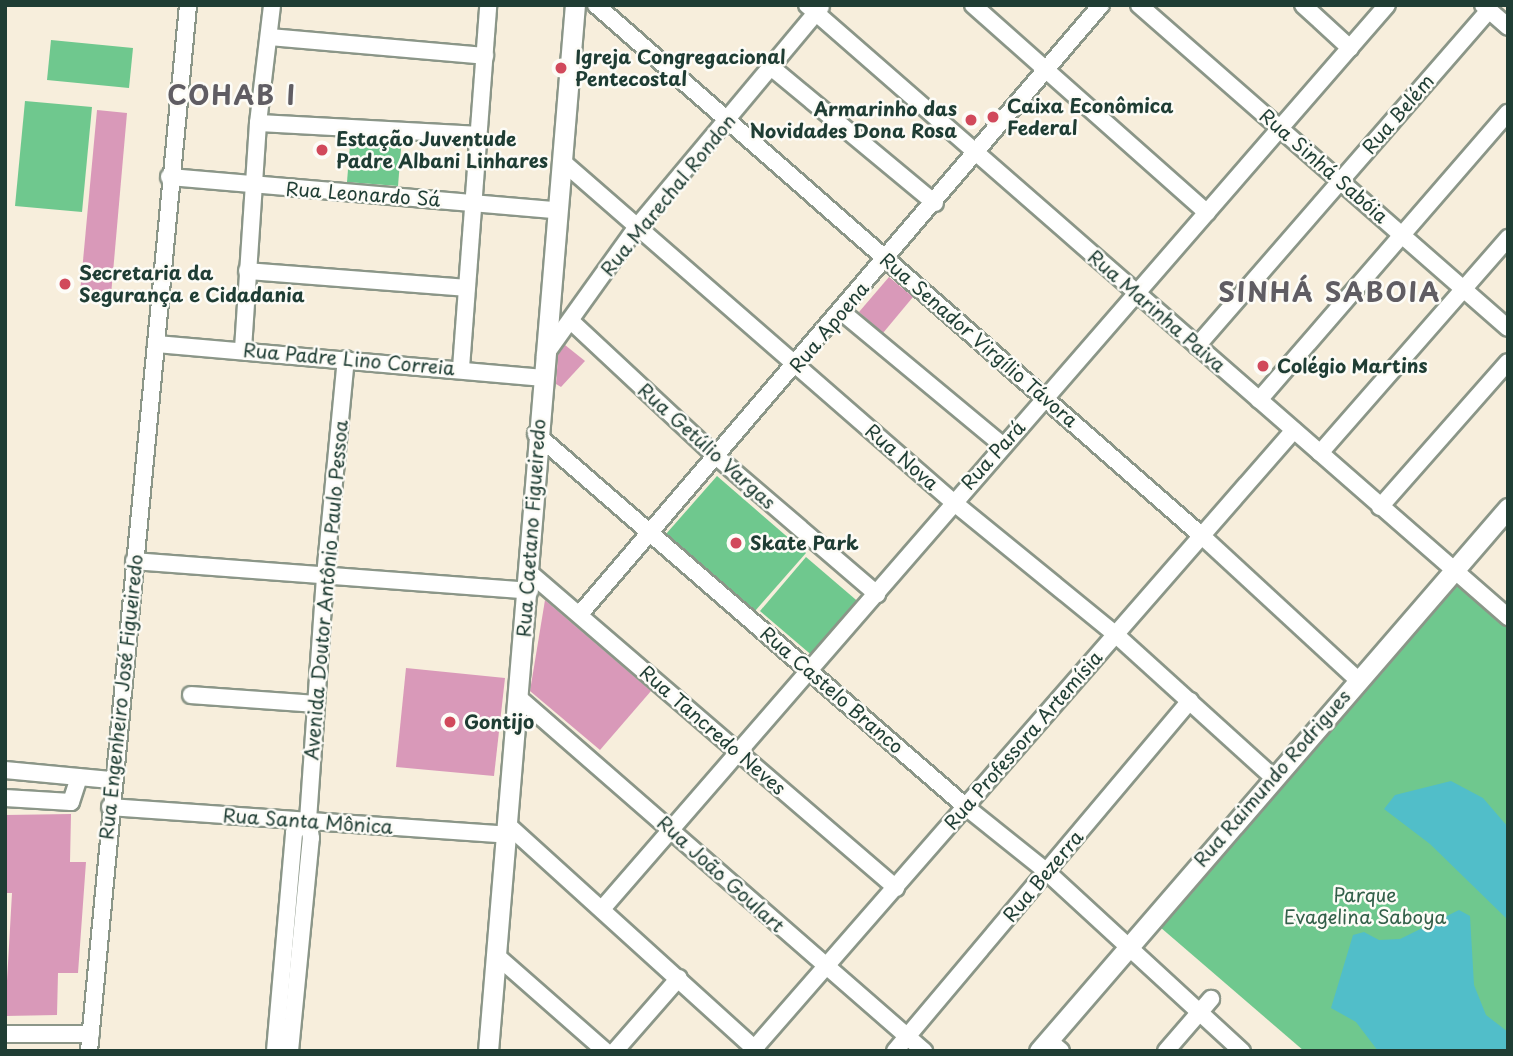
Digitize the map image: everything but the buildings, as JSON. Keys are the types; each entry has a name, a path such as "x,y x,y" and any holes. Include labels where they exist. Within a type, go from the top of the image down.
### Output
{"main road":[{"name":"Rua Caetano Figueiredo","path":"488,1051 530,582 536,434 563,162 575,5"},
{"name":"Rua Raimundo Rodrigues","path":"1049,1047 1128,946 1508,508"}],"street":[{"name":"Rua Engenheiro José Figueiredo","path":"89,1051 111,780 188,5"},
{"path":"243,349 258,123 272,5"},
{"path":"461,368 488,5"},
{"name":"Rua Senador Virgílio Távora","path":"596,5 1202,536 1357,679"},
{"path":"973,5 1207,213"},
{"name":"Rua Apoena","path":"580,614 842,312 1101,5"},
{"name":"Rua Sinhá Sabóia","path":"1139,5 1341,179 1508,328"},
{"path":"1303,5 1350,48"},
{"name":"Rua Pará","path":"602,909 877,594 952,501 1387,5"},
{"name":"Rua Marechal Rondon","path":"545,355 572,322 636,228 771,66 815,8"},
{"name":"Rua Marinha Paiva","path":"815,8 1453,572 1508,617"},
{"path":"1486,8 1508,27"},
{"name":"Rua Belém","path":"1197,346 1486,8"},
{"path":"269,37 485,57"},
{"path":"771,66 935,203"},
{"path":"1259,400 1508,113"},
{"path":"258,123 477,135"},
{"name":"Rua Nova","path":"563,162 952,501 1114,633 1273,777"},
{"name":"Rua Leonardo Sá","path":"169,177 557,210"},
{"path":"1320,453 1508,238"},
{"path":"247,271 466,288"},
{"path":"842,312 1002,445"},
{"name":"Rua Getúlio Vargas","path":"572,322 717,457 877,594"},
{"name":"Rua Padre Lino Correia","path":"156,344 461,368 542,378"},
{"name":"Avenida Doutor Antônio Paulo Pessoa","path":"290,1051 311,838 308,820 325,576 346,359"},
{"path":"1380,507 1508,362"},
{"name":"Rua Professora Artemísia","path":"754,1050 1114,633 1294,430"},
{"name":"Rua Castelo Branco","path":"536,434 966,807 1048,872 1242,1051"},
{"path":"134,561 325,576 530,582"},
{"name":"Rua Tancredo Neves","path":"530,582 580,614 896,888"},
{"path":"191,695 316,704"},
{"name":"Rua João Goulart","path":"518,697 924,1051"},
{"name":"Rua Bezerra","path":"895,1051 1191,701"},
{"path":"5,770 111,780"},
{"path":"5,798 71,802 79,777"},
{"name":"Rua Santa Mônica","path":"110,807 508,831"},
{"name":"Avenida Doutor Antônio Paulo Pessoa","path":"275,1051 294,832 308,820"},
{"path":"508,831 602,909 754,1050"},
{"path":"497,956 605,1051"},
{"path":"615,1051 679,978"},
{"path":"1166,1051 1211,999"},
{"path":"5,1034 91,1034"}],"green space":[{"path":"51,40 133,48 129,88 47,80"},
{"path":"25,101 92,107 82,212 15,206"},
{"path":"351,132 402,136 398,186 347,182"},
{"name":"Skate Park","path":"717,476 806,553 755,611 666,534"},
{"path":"806,557 862,605 815,658 760,611"},
{"name":"Parque Evagelina Saboya","path":"1453,582 1508,628 1508,1051 1304,1051 1160,927"}],"water":[{"path":"1451,781 1483,798 1508,827 1508,920 1430,844 1384,809 1395,795"},
{"path":"1459,910 1470,916 1474,985 1486,1015 1508,1032 1508,1051 1378,1051 1356,1022 1331,1008 1353,935 1364,932 1379,940 1400,939"}],"place":[{"name":"Igreja Congregacional Pentecostal","path":"561,68"},
{"name":"Caixa Econômica Federal","path":"993,117"},
{"name":"Armarinho das Novidades Dona Rosa","path":"971,120"},
{"name":"Estação Juventude Padre Albani Linhares","path":"322,150"},
{"name":"Secretaria da Segurança e Cidadania","path":"65,284"},
{"name":"Colégio Martins","path":"1263,366"},
{"name":"Skate Park","path":"736,543"},
{"name":"Gontijo","path":"450,722"}],"district":[{"name":"COHAB I","path":"232,95"},
{"name":"SINHÁ SABOIA","path":"1330,292"}]}
